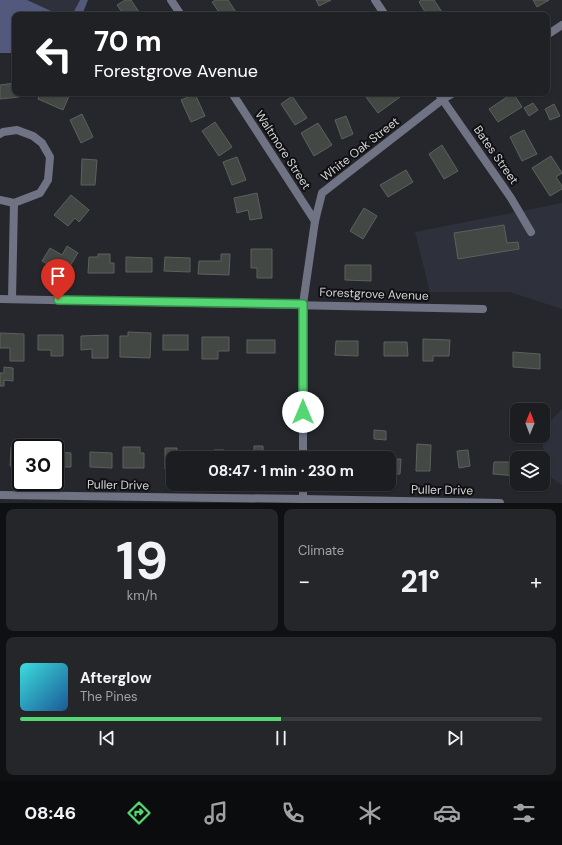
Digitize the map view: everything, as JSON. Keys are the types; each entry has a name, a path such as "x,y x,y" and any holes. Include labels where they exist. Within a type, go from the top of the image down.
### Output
{"street":[{"path":"172,0 179,12"},
{"path":"375,0 384,12"},
{"path":"550,33 562,25"},
{"name":"Waltmore Street","path":"234,96 315,221"},
{"name":"White Oak Street","path":"303,451 303,304 315,221 322,193 441,96"},
{"name":"Bates Street","path":"441,96 511,198 531,232"},
{"path":"0,134 3,132 18,130 33,136 42,143 50,157 48,180 40,192 14,203 0,200"},
{"path":"12,299 14,203"},
{"name":"Forestgrove Avenue","path":"0,299 303,304 483,309"},
{"name":"Puller Drive","path":"0,495 500,503"}],"shaded area":[{"path":"0,0 27,0 53,12 12,12 12,53 0,53"},
{"path":"27,0 80,0 74,12 53,12"},
{"path":"80,0 88,0 83,12 74,12"},
{"path":"562,203 562,309 510,292 430,292 415,232"},
{"path":"562,409 562,485 550,476 550,451 544,451 542,443 550,443 550,422"}],"building":[{"path":"125,0 131,0 139,12 122,12 117,5"},
{"path":"216,0 228,0 236,12 219,12 212,2"},
{"path":"316,0 331,0 319,6"},
{"path":"421,0 434,0 442,12 425,12 419,2"},
{"path":"533,0 549,0 537,7"},
{"path":"12,83 12,96 19,97 0,99 0,85"},
{"path":"39,96 69,96 63,110 38,99"},
{"path":"190,96 196,96 205,116 191,122 181,100"},
{"path":"292,96 307,118 295,125 281,104"},
{"path":"399,96 400,97 378,113 366,97"},
{"path":"508,96 515,96 522,107 498,122 489,109"},
{"path":"533,103 538,110 529,116 524,108"},
{"path":"554,104 560,116 550,120 545,109"},
{"path":"82,114 93,137 81,143 70,120"},
{"path":"346,116 353,134 342,139 335,120"},
{"path":"215,122 232,147 219,156 202,131"},
{"path":"318,123 332,145 314,156 301,133"},
{"path":"524,130 537,154 522,161 510,137"},
{"path":"442,145 458,171 444,179 429,154"},
{"path":"551,156 562,173 556,177 562,186 562,189 550,196 532,168"},
{"path":"237,157 246,180 232,185 223,162"},
{"path":"82,159 97,160 95,185 81,185"},
{"path":"406,170 413,182 388,197 380,185"},
{"path":"257,193 262,218 250,220 248,210 237,213 234,198"},
{"path":"71,195 89,210 79,222 75,218 68,226 54,215"},
{"path":"364,208 377,216 363,239 350,231"},
{"path":"504,225 507,243 518,242 519,249 458,259 454,233"},
{"path":"67,246 78,253 65,274 42,261 50,248 62,255"},
{"path":"251,249 272,249 272,278 257,278 257,268 251,268"},
{"path":"98,254 110,254 110,263 114,263 114,273 88,273 89,257 98,257"},
{"path":"221,254 230,254 229,275 198,274 199,261 221,261"},
{"path":"126,257 152,258 152,272 126,272"},
{"path":"165,257 190,258 190,272 164,271"},
{"path":"345,265 371,265 371,281 345,280"},
{"path":"128,332 151,333 150,358 120,357 120,336 128,336"},
{"path":"0,333 24,334 24,361 10,361 10,348 0,348"},
{"path":"38,335 63,335 63,356 51,356 51,350 38,350"},
{"path":"108,335 108,358 92,358 92,349 81,350 81,336"},
{"path":"163,335 188,335 188,350 163,350"},
{"path":"202,337 229,337 229,351 218,351 218,359 202,359"},
{"path":"423,339 450,340 449,356 433,356 433,361 423,361"},
{"path":"247,340 275,340 275,353 247,353"},
{"path":"336,341 358,341 358,356 335,355"},
{"path":"384,342 407,342 408,356 384,356"},
{"path":"513,352 540,354 540,369 513,367"},
{"path":"4,367 13,368 13,381 4,380 4,386 0,386 0,373 4,373"},
{"path":"374,430 386,431 386,440 374,439"},
{"path":"417,444 431,445 430,471 416,471"},
{"path":"254,446 263,446 263,451 254,451"},
{"path":"11,447 12,447 12,466 10,466"},
{"path":"123,447 140,447 140,453 144,453 144,468 123,468"},
{"path":"165,448 177,448 177,451 166,451 165,469"},
{"path":"468,450 470,466 459,468 457,451"},
{"path":"90,452 112,453 112,468 90,467"},
{"path":"64,453 71,453 71,467 64,467"},
{"path":"396,459 401,459 400,474 396,474"},
{"path":"494,462 510,462 510,475 493,474"}],"route":[{"path":"58,300 303,304 303,412"}]}
